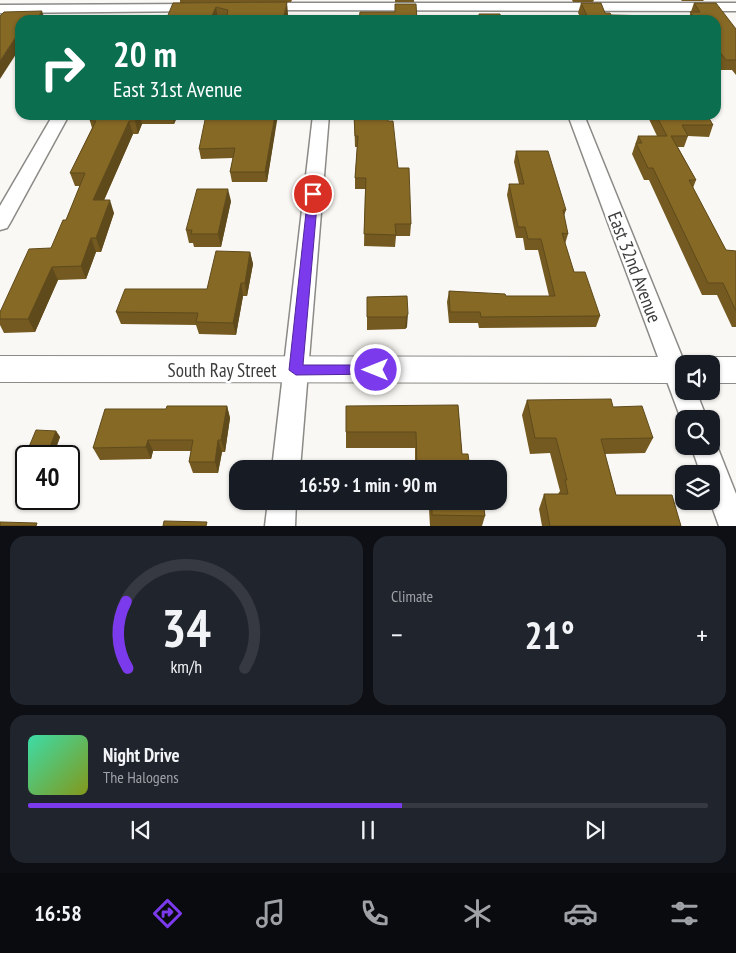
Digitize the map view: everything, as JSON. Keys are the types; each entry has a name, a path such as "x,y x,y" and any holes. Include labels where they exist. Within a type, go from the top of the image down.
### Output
{"street":[{"path":"533,3 537,15"},
{"path":"246,7 332,9 533,3 736,7"},
{"path":"0,8 121,9 217,7"},
{"path":"0,223 58,120"},
{"path":"287,460 321,120"},
{"name":"East 32nd Avenue","path":"578,120 675,358"},
{"name":"South Ray Street","path":"0,368 675,370"},
{"path":"720,370 736,370"},
{"path":"707,455 734,526"},
{"path":"280,526 281,510"}],"building":[{"path":"287,2 284,15 227,15 228,10 216,7 212,15 168,15 173,3"},
{"path":"581,3 601,3 605,13 610,13 611,15 587,15"},
{"path":"694,3 716,3 736,29 736,60 726,60 721,54 721,15 692,15 690,12 700,12"},
{"path":"395,4 416,4 417,15 360,15 360,12 395,12"},
{"path":"42,11 39,15 15,15 15,38 0,61 0,16 4,12"},
{"path":"500,14 500,15 479,15"},
{"path":"135,120 129,121 93,200 110,200 96,238 91,238 81,266 52,267 28,319 0,319 0,312 29,249 51,248 63,220 66,220 85,173 70,173 96,121 90,121"},
{"path":"205,120 274,120 265,172 230,172 235,148 199,149"},
{"path":"354,120 393,121 398,168 409,168 411,224 395,224 396,235 364,234 366,178 355,178 358,136 355,136"},
{"path":"659,120 710,120 713,125 682,125 688,136 671,136 696,180 689,180 726,250 736,251 736,311 723,283 708,283 653,168 648,168 636,143 642,143 638,136 667,136"},
{"path":"516,151 548,151 566,210 563,210 568,234 562,233 574,272 585,272 600,316 481,317 480,312 450,312 449,291 505,294 506,296 555,296 541,239 528,239 525,227 518,227 509,184 524,184"},
{"path":"197,189 228,189 218,234 191,234 192,230 186,230"},
{"path":"216,251 250,252 245,283 241,283 233,323 196,322 198,313 116,312 125,289 207,289"},
{"path":"407,296 408,314 406,317 367,317 367,297"},
{"path":"611,399 613,407 642,406 653,438 601,439 616,495 672,495 681,526 550,526 544,494 568,494 565,480 567,480 556,438 535,438 527,400"},
{"path":"458,405 462,454 468,454 469,460 417,460 416,432 346,432 346,406"},
{"path":"167,406 227,406 221,440 218,440 215,462 189,462 193,440 148,440 146,447 93,448 105,409 166,409"},
{"path":"36,430 56,431 51,445 30,445"},
{"path":"432,510 484,510 485,516 432,515"},
{"path":"164,521 207,522 206,526 163,526"},
{"path":"0,522 37,523 36,526 0,526"}],"route":[{"path":"313,194 296,370 376,370"}]}
